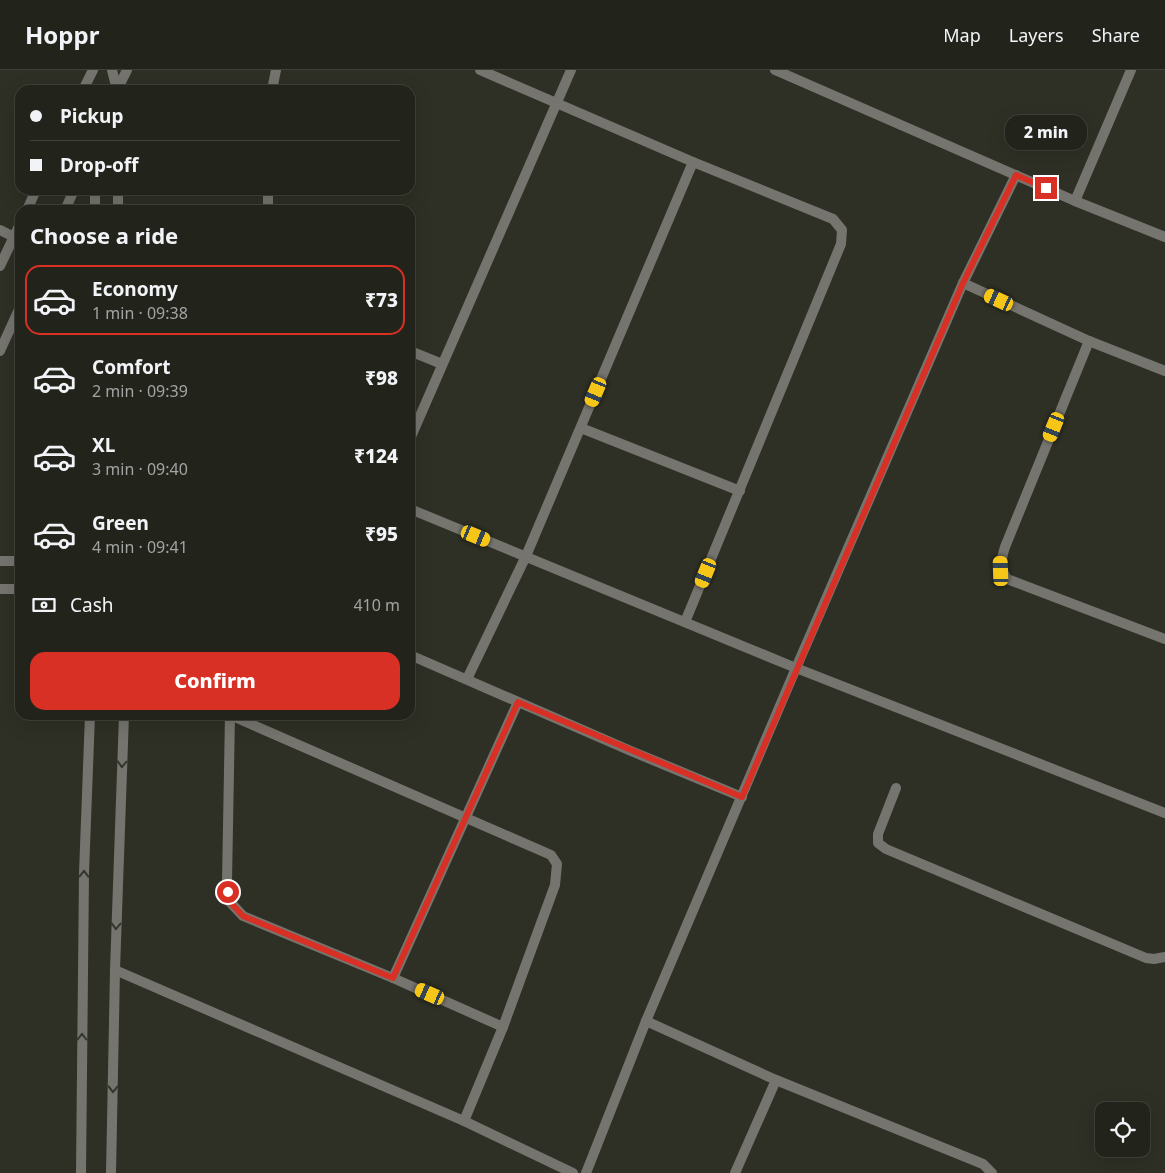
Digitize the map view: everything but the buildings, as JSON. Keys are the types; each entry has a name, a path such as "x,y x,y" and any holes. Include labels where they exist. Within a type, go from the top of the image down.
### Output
{"street":[{"path":"86,85 93,70"},
{"path":"112,70 116,85"},
{"path":"120,85 127,70"},
{"path":"273,85 276,70"},
{"path":"480,70 558,102 693,162 833,219 842,230 841,244 685,622"},
{"path":"415,427 571,70"},
{"path":"1075,201 1131,70"},
{"path":"779,71 1075,201 1165,237"},
{"path":"467,679 526,556 693,162"},
{"path":"586,1173 646,1021 796,668 963,283 1016,175"},
{"path":"0,230 14,237 0,266"},
{"path":"963,283 1089,341 1165,371"},
{"path":"0,351 15,318"},
{"path":"1089,341 1005,547 1001,558 1001,571 1007,579 1165,639"},
{"path":"415,353 442,364"},
{"path":"581,428 740,491"},
{"path":"415,511 796,668 1165,812"},
{"path":"0,561 15,561"},
{"path":"0,589 15,589"},
{"path":"415,656 742,797"},
{"path":"393,978 518,702"},
{"path":"81,1173 84,873 90,720"},
{"path":"111,1173 115,970 124,720"},
{"path":"230,720 226,882 230,902 243,916 393,978 503,1027"},
{"path":"242,720 551,855 557,864 554,885 503,1027 464,1121"},
{"path":"896,788 878,834 878,843 886,849 1146,958 1165,957"},
{"path":"115,970 464,1121 573,1173"},
{"path":"646,1021 776,1080 982,1164 992,1173"},
{"path":"735,1173 776,1080"}],"route":[{"path":"228,892 230,902 243,916 393,978 518,702 742,797 963,283 1016,175 1046,188"}]}
